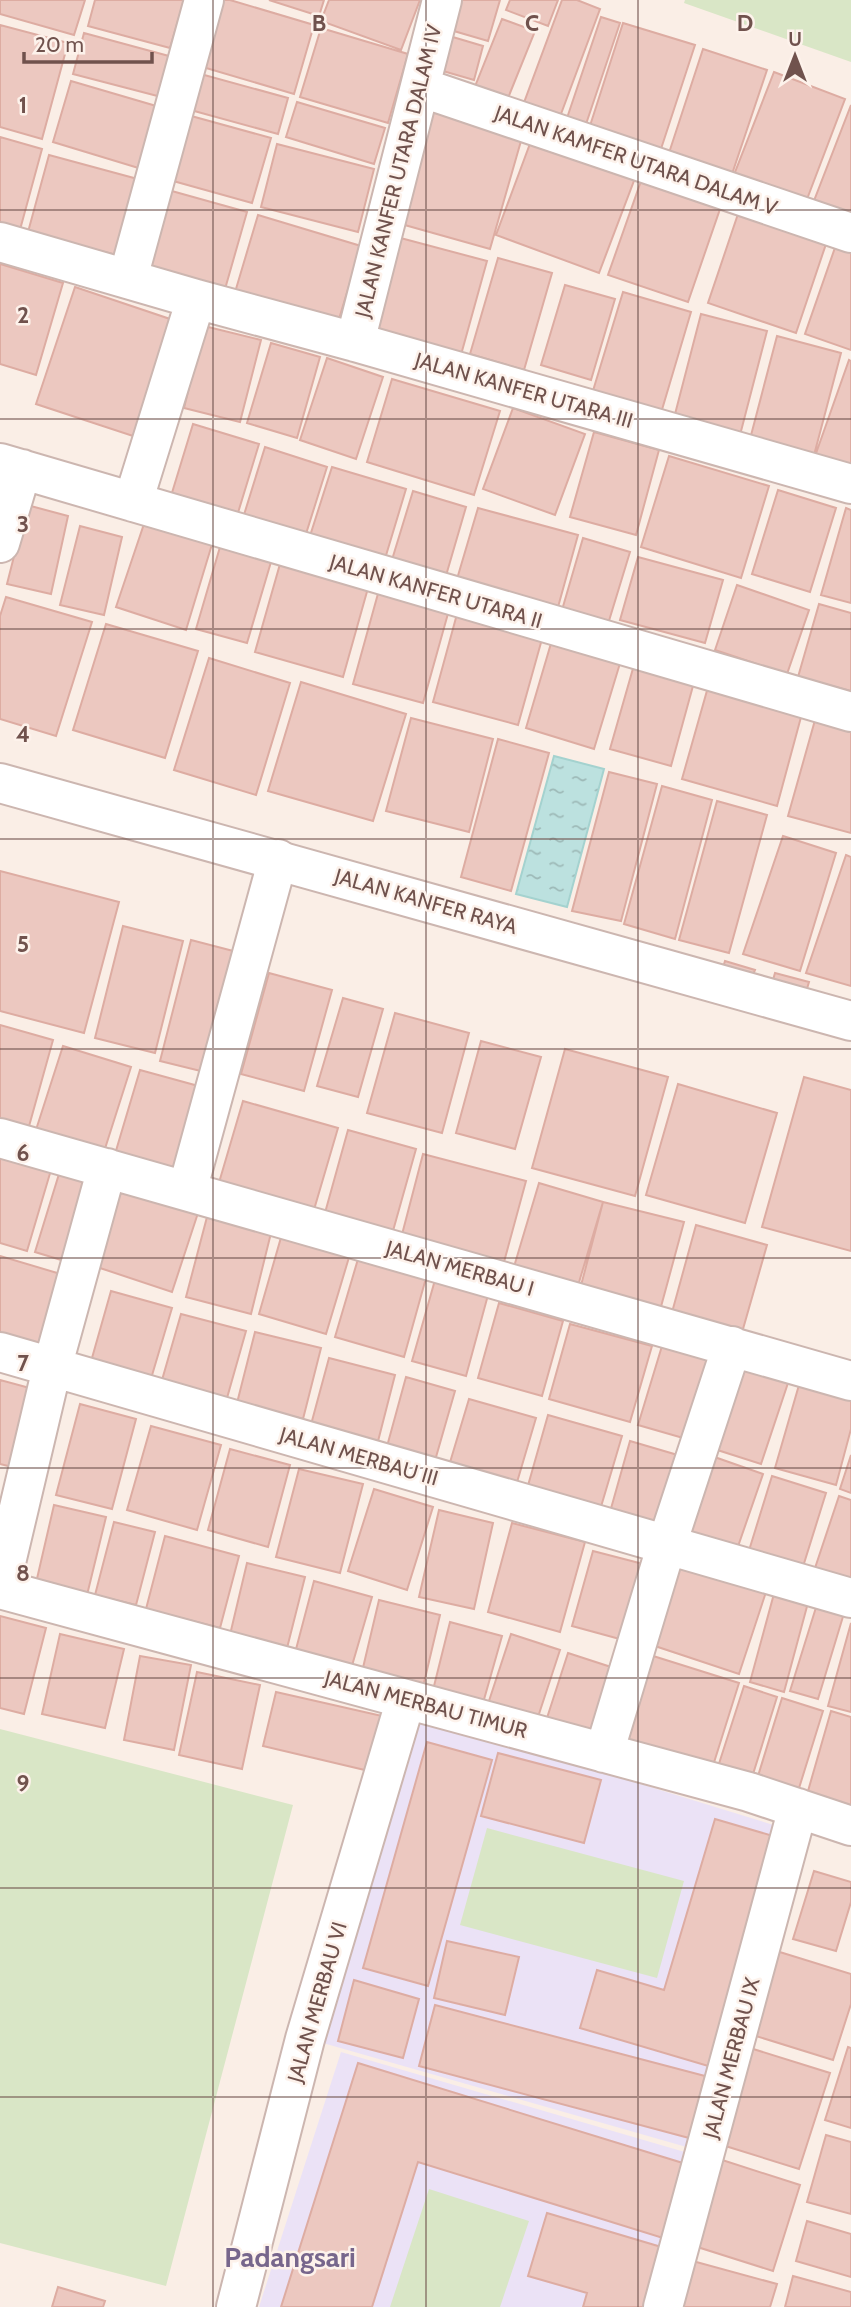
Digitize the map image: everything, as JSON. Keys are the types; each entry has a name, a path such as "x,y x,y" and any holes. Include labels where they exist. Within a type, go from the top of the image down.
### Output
{"street":[{"path":"128,278 204,0"},
{"name":"JALAN KANFER UTARA DALAM IV","path":"355,342 442,0"},
{"name":"JALAN KAMFER UTARA DALAM V","path":"421,87 851,233"},
{"name":"JALAN KANFER UTARA III","path":"0,242 851,484"},
{"path":"133,502 196,299"},
{"name":"JALAN KANFER UTARA II","path":"0,543 11,466 851,712"},
{"name":"JALAN KANFER RAYA","path":"0,783 851,1021"},
{"path":"187,1191 278,859"},
{"name":"JALAN MERBAU I","path":"0,1138 851,1381"},
{"path":"0,1589 52,1367 107,1168"},
{"path":"604,1753 667,1545 732,1346"},
{"name":"JALAN MERBAU III","path":"0,1352 851,1598"},
{"name":"JALAN MERBAU TIMUR","path":"0,1589 749,1792 851,1826"},
{"name":"JALAN MERBAU VI","path":"236,2307 304,2039 406,1699"},
{"name":"JALAN MERBAU IX","path":"663,2307 798,1808"}],"shaded area":[{"path":"413,1714 790,1830 704,2152 316,2041"},
{"path":"341,2052 702,2157 656,2307 259,2307"}],"green space":[{"path":"685,0 851,0 851,62 684,3"},
{"path":"0,1729 293,1805 166,2286 0,2243"},
{"path":"487,1828 684,1881 657,1978 460,1925"},
{"path":"429,2189 529,2221 500,2307 390,2307"}],"water":[{"path":"554,756 604,769 567,907 516,894"}],"building":[{"path":"0,0 85,0 74,35 0,14"},
{"path":"95,0 184,0 170,48 88,26"},
{"path":"215,0 230,0 314,25 294,94 196,65"},
{"path":"269,0 324,0 319,16"},
{"path":"329,0 420,0 401,50 321,21"},
{"path":"456,0 500,0 488,41 447,29"},
{"path":"510,0 558,0 548,26 506,10"},
{"path":"562,0 577,0 600,9 558,122 522,108"},
{"path":"601,17 620,23 584,130 565,124"},
{"path":"502,19 535,31 506,103 474,89"},
{"path":"623,23 695,45 659,155 588,132"},
{"path":"0,25 68,43 42,139 0,127"},
{"path":"321,28 408,54 388,123 300,97"},
{"path":"84,33 180,59 169,99 73,74"},
{"path":"446,35 483,46 474,80 436,69"},
{"path":"703,49 767,70 730,180 667,159"},
{"path":"774,72 845,99 804,207 732,180"},
{"path":"197,73 288,98 278,134 187,109"},
{"path":"71,81 163,108 145,170 53,142"},
{"path":"297,102 385,128 374,164 286,137"},
{"path":"851,105 851,221 812,206"},
{"path":"425,107 523,134 490,249 394,222"},
{"path":"184,114 271,138 252,203 166,179"},
{"path":"0,137 42,149 18,237 0,232"},
{"path":"531,141 635,178 599,273 496,235"},
{"path":"277,144 374,169 358,232 261,207"},
{"path":"49,155 145,181 124,257 28,232"},
{"path":"641,181 720,209 688,302 608,275"},
{"path":"161,188 247,212 223,296 138,273"},
{"path":"739,211 827,241 796,333 708,303"},
{"path":"258,215 361,246 336,329 233,299"},
{"path":"393,236 487,261 459,362 365,338"},
{"path":"838,239 851,244 851,350 805,334"},
{"path":"498,258 552,273 524,370 470,354"},
{"path":"0,264 63,283 36,375 0,364"},
{"path":"565,285 615,299 591,380 541,365"},
{"path":"75,287 173,320 133,436 36,404"},
{"path":"623,292 691,312 661,413 592,394"},
{"path":"701,314 767,331 740,435 674,418"},
{"path":"204,326 261,340 240,422 184,408"},
{"path":"777,336 841,353 813,459 749,443"},
{"path":"271,343 320,357 297,438 247,423"},
{"path":"327,358 383,377 356,459 300,440"},
{"path":"849,360 851,361 851,471 814,459"},
{"path":"392,379 500,411 474,495 367,462"},
{"path":"513,408 585,434 555,515 483,489"},
{"path":"193,424 259,444 237,516 171,496"},
{"path":"594,432 659,450 636,535 570,517"},
{"path":"265,447 327,467 305,537 243,518"},
{"path":"669,456 769,486 741,578 641,547"},
{"path":"332,467 406,489 384,562 309,539"},
{"path":"778,490 836,508 810,592 752,574"},
{"path":"413,491 466,507 445,579 391,563"},
{"path":"27,505 68,516 51,594 7,584"},
{"path":"478,508 578,535 558,607 457,579"},
{"path":"846,508 851,510 851,603 821,595"},
{"path":"144,524 213,541 186,630 116,607"},
{"path":"80,526 122,537 104,615 60,605"},
{"path":"583,538 630,552 608,624 562,610"},
{"path":"220,547 271,562 247,643 196,629"},
{"path":"638,557 723,580 705,643 620,620"},
{"path":"280,564 368,588 343,677 255,652"},
{"path":"737,585 809,610 787,674 715,650"},
{"path":"379,590 449,610 423,703 353,684"},
{"path":"6,597 92,622 56,736 0,719 0,616"},
{"path":"819,604 851,613 851,691 798,677"},
{"path":"457,614 542,639 518,725 433,702"},
{"path":"106,624 198,651 165,758 73,730"},
{"path":"552,640 621,660 594,749 526,728"},
{"path":"209,658 290,683 256,795 174,770"},
{"path":"636,658 696,675 671,766 610,749"},
{"path":"710,680 804,706 777,806 682,779"},
{"path":"301,682 406,714 373,821 268,791"},
{"path":"817,713 851,722 851,833 788,816"},
{"path":"411,718 493,739 469,832 386,811"},
{"path":"498,739 549,753 511,891 461,877"},
{"path":"609,772 657,784 621,921 572,911"},
{"path":"662,786 712,800 675,939 624,924"},
{"path":"717,801 767,815 729,953 679,940"},
{"path":"783,836 836,853 800,971 743,954"},
{"path":"846,855 851,857 851,986 806,973"},
{"path":"0,871 119,902 84,1033 0,1011"},
{"path":"123,926 183,941 155,1053 95,1038"},
{"path":"191,940 241,953 217,1075 160,1061"},
{"path":"725,961 755,970 749,984 720,977"},
{"path":"269,973 332,990 304,1091 241,1074"},
{"path":"775,973 809,982 803,1002 769,994"},
{"path":"343,998 383,1009 358,1097 317,1086"},
{"path":"395,1013 469,1033 442,1133 367,1113"},
{"path":"0,1025 53,1040 26,1137 0,1130"},
{"path":"481,1041 541,1057 515,1149 456,1133"},
{"path":"63,1046 131,1067 102,1158 34,1136"},
{"path":"565,1049 668,1077 635,1196 532,1168"},
{"path":"140,1070 202,1087 177,1172 115,1154"},
{"path":"804,1077 851,1090 851,1251 762,1227"},
{"path":"678,1084 777,1113 745,1223 646,1195"},
{"path":"243,1101 338,1128 313,1213 218,1186"},
{"path":"348,1130 416,1149 391,1238 323,1220"},
{"path":"423,1154 526,1181 501,1273 399,1246"},
{"path":"0,1155 51,1170 27,1251 0,1243"},
{"path":"59,1174 95,1184 71,1263 35,1252"},
{"path":"539,1183 603,1202 577,1289 513,1270"},
{"path":"121,1187 198,1213 172,1292 94,1266"},
{"path":"603,1202 684,1222 659,1314 579,1293"},
{"path":"207,1217 271,1233 251,1314 186,1297"},
{"path":"696,1225 767,1245 741,1336 671,1316"},
{"path":"282,1234 350,1254 326,1334 259,1314"},
{"path":"0,1256 64,1275 41,1355 0,1343"},
{"path":"358,1259 426,1278 404,1357 335,1337"},
{"path":"435,1280 488,1295 466,1376 412,1361"},
{"path":"111,1291 172,1308 150,1382 90,1365"},
{"path":"499,1303 563,1321 542,1396 478,1378"},
{"path":"181,1314 246,1331 225,1405 160,1387"},
{"path":"570,1324 652,1346 630,1422 549,1399"},
{"path":"255,1332 321,1348 303,1419 237,1403"},
{"path":"662,1346 720,1363 697,1442 638,1425"},
{"path":"329,1358 395,1375 376,1449 309,1432"},
{"path":"735,1363 789,1380 761,1464 708,1447"},
{"path":"406,1377 455,1391 434,1464 386,1450"},
{"path":"0,1380 37,1390 16,1468 0,1464"},
{"path":"799,1385 851,1399 851,1429 836,1485 775,1468"},
{"path":"469,1399 536,1418 515,1489 448,1469"},
{"path":"80,1404 136,1419 112,1509 56,1495"},
{"path":"548,1415 622,1436 600,1510 527,1489"},
{"path":"151,1426 221,1445 197,1530 127,1510"},
{"path":"630,1441 681,1456 660,1527 610,1512"},
{"path":"230,1449 290,1465 268,1547 208,1530"},
{"path":"706,1454 763,1474 734,1558 676,1538"},
{"path":"851,1455 851,1493 840,1489"},
{"path":"299,1469 363,1484 340,1573 276,1557"},
{"path":"772,1476 826,1493 801,1573 747,1557"},
{"path":"374,1489 433,1507 407,1590 348,1571"},
{"path":"839,1496 851,1500 851,1590 812,1577"},
{"path":"54,1505 106,1517 87,1595 36,1583"},
{"path":"439,1510 493,1523 474,1609 419,1597"},
{"path":"114,1522 155,1532 136,1605 95,1595"},
{"path":"512,1523 585,1542 560,1632 488,1612"},
{"path":"165,1536 239,1556 220,1628 146,1609"},
{"path":"593,1551 647,1565 627,1641 572,1626"},
{"path":"682,1561 767,1589 739,1674 655,1646"},
{"path":"247,1563 305,1577 286,1652 229,1639"},
{"path":"314,1581 372,1597 351,1669 295,1653"},
{"path":"775,1590 809,1599 784,1692 750,1682"},
{"path":"379,1600 440,1615 423,1687 362,1672"},
{"path":"818,1601 845,1610 818,1699 790,1691"},
{"path":"0,1616 46,1628 24,1714 0,1708"},
{"path":"450,1622 502,1636 483,1703 433,1690"},
{"path":"851,1623 851,1712 828,1706"},
{"path":"60,1634 124,1649 105,1728 42,1714"},
{"path":"511,1634 560,1650 536,1723 487,1707"},
{"path":"568,1653 614,1668 592,1736 546,1721"},
{"path":"650,1655 739,1683 711,1772 622,1744"},
{"path":"140,1656 191,1665 174,1750 124,1740"},
{"path":"197,1672 260,1685 242,1769 179,1755"},
{"path":"744,1686 777,1697 749,1787 715,1776"},
{"path":"276,1692 382,1716 369,1771 263,1746"},
{"path":"782,1698 823,1711 795,1801 754,1789"},
{"path":"831,1711 851,1717 851,1819 804,1805"},
{"path":"427,1742 492,1760 428,1986 363,1968"},
{"path":"498,1753 601,1780 584,1843 481,1816"},
{"path":"715,1819 783,1839 715,2068 580,2028 597,1970 664,1990"},
{"path":"814,1871 851,1882 851,1902 836,1951 793,1939"},
{"path":"447,1941 519,1957 505,2015 434,1998"},
{"path":"770,1949 851,1974 851,2004 833,2060 743,2032"},
{"path":"354,1980 419,1999 403,2058 338,2041"},
{"path":"435,2005 705,2076 689,2138 419,2066"},
{"path":"848,2047 851,2048 851,2128 825,2120"},
{"path":"750,2048 830,2073 799,2169 719,2144"},
{"path":"358,2063 686,2164 663,2238 418,2162 372,2307 281,2307"},
{"path":"826,2135 851,2142 851,2214 807,2202"},
{"path":"716,2158 800,2185 773,2271 688,2244"},
{"path":"547,2213 668,2249 649,2307 583,2307 587,2293 528,2276"},
{"path":"807,2221 851,2234 851,2277 796,2261"},
{"path":"689,2260 777,2284 770,2307 677,2307"},
{"path":"793,2276 851,2292 851,2307 785,2307"},
{"path":"58,2287 105,2301 103,2307 52,2307"}],"district":[{"name":"Padangsari","path":"290,2257"}]}
